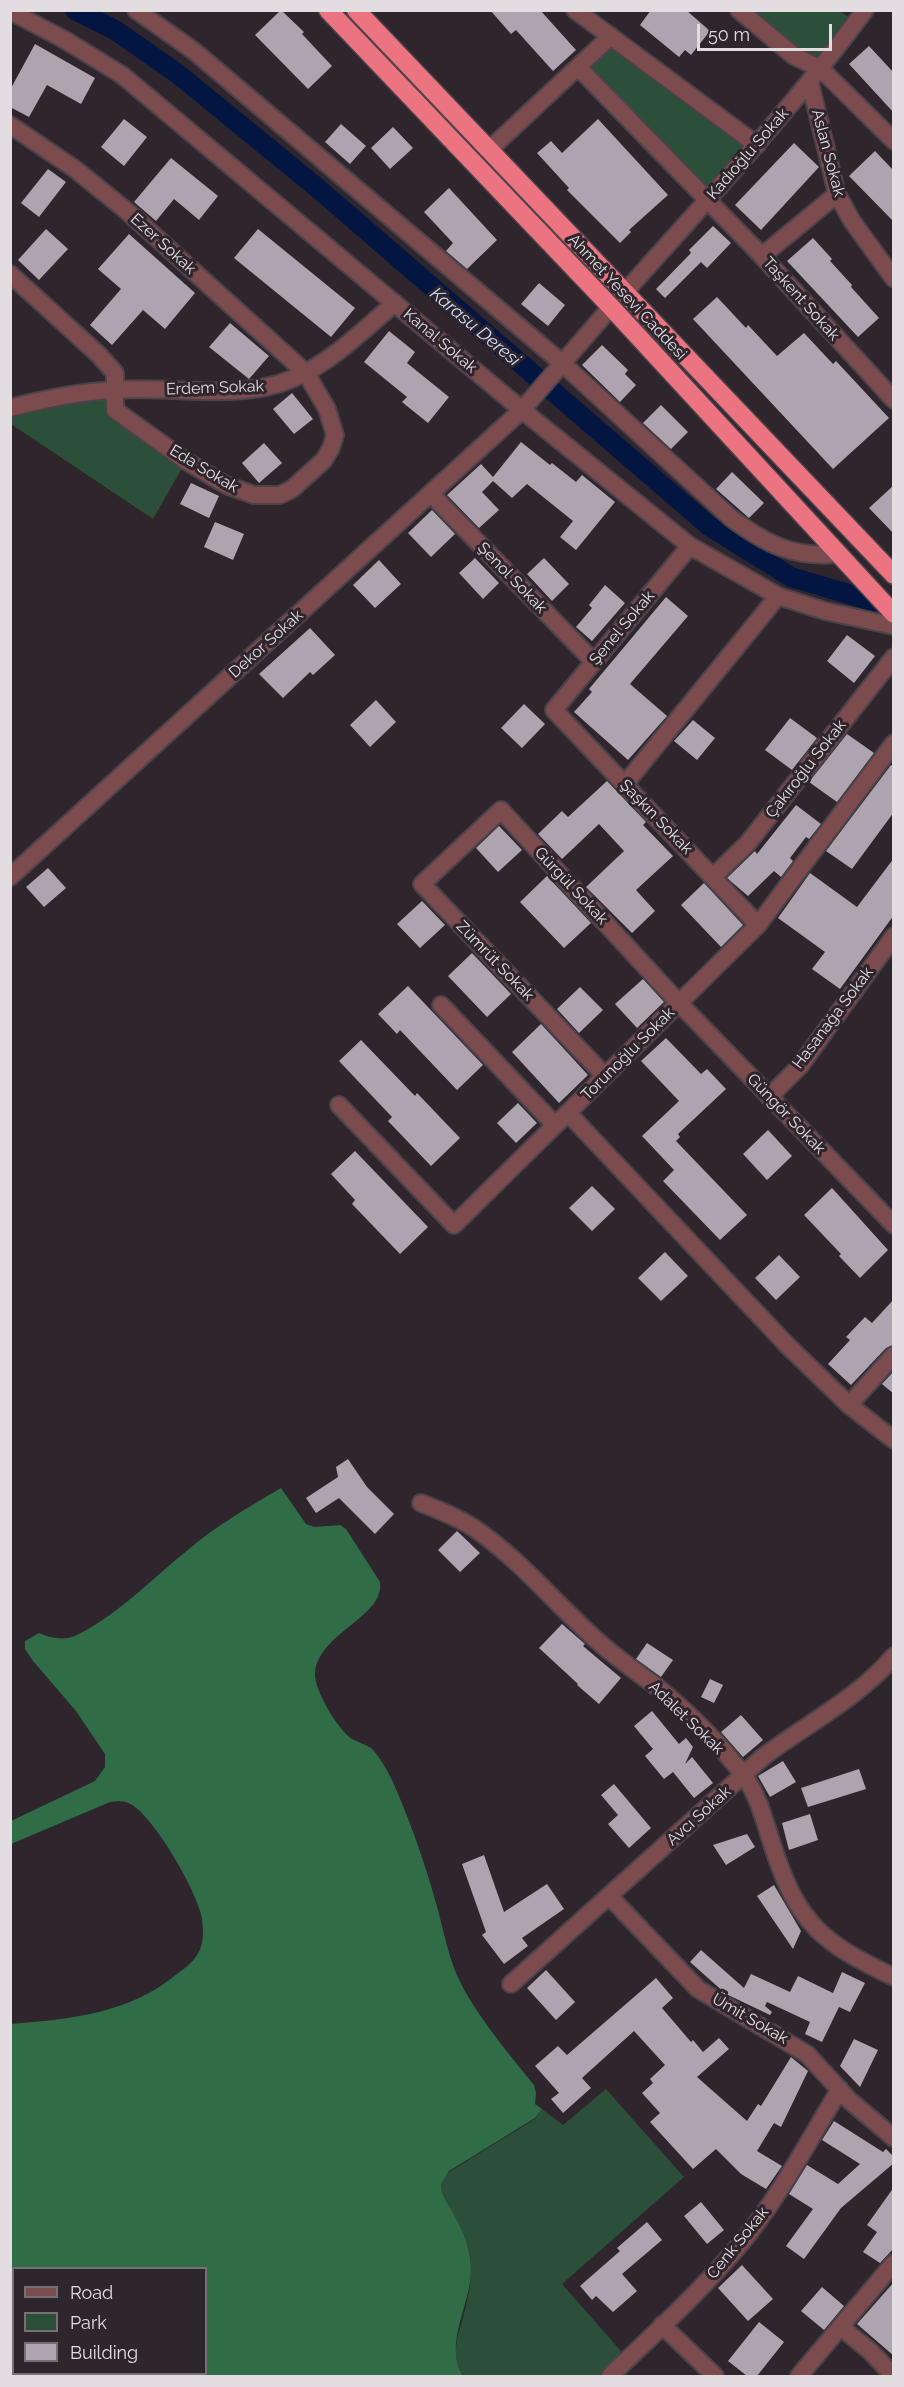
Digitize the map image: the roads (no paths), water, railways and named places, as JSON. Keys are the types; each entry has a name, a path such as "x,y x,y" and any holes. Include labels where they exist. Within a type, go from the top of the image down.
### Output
{"highway":[{"name":"Ahmet Yesevi Caddesi","path":"328,10 611,307 894,614"},
{"name":"Ahmet Yesevi Caddesi","path":"356,10 894,575"}],"street":[{"path":"136,10 194,51 562,363 712,502 747,530 772,544 796,553 837,554"},
{"path":"575,10 758,145"},
{"path":"739,10 794,56 821,69 894,141"},
{"name":"Kadıoğlu Sokak","path":"625,292 758,145 810,83 865,10"},
{"name":"Kanal Sokak","path":"10,11 66,40 122,75 522,410 690,546 778,596 894,626"},
{"path":"489,150 611,36"},
{"name":"Taşkent Sokak","path":"578,67 708,199 894,400"},
{"name":"Aslan Sokak","path":"810,83 837,194 852,221 894,279"},
{"name":"Ezer Sokak","path":"10,125 75,169 128,212 306,373"},
{"path":"762,256 837,194"},
{"path":"10,274 99,355 115,373 115,390"},
{"name":"Erdem Sokak","path":"10,408 115,390 231,390 281,384 306,373 337,352 395,303"},
{"name":"Dekor Sokak","path":"10,877 522,410 611,307"},
{"name":"Eda Sokak","path":"115,390 115,410 186,461 242,492 267,496 279,495 292,489 324,460 332,448 335,435 327,409 306,373"},
{"name":"Şenol Sokak","path":"431,494 594,662"},
{"name":"Şenel Sokak","path":"554,710 690,546"},
{"path":"625,784 778,596"},
{"name":"Çakıroğlu Sokak","path":"713,877 748,843 894,657"},
{"name":"Şaşkın Sokak","path":"554,710 758,925"},
{"name":"Torunoğlu Sokak","path":"339,1105 454,1225 758,925 894,743"},
{"name":"Gürgül Sokak","path":"461,848 501,810 679,1003"},
{"name":"Zümrüt Sokak","path":"461,848 422,884 605,1077"},
{"name":"Hasanağa Sokak","path":"768,1096 800,1066 894,936"},
{"name":"Güngör Sokak","path":"679,1003 894,1225"},
{"path":"441,1005 555,1125"},
{"path":"568,1113 787,1346 849,1406 894,1440"},
{"path":"849,1406 894,1355"},
{"name":"Adalet Sokak","path":"421,1503 457,1518 476,1529 601,1645 671,1700 703,1730 744,1776 762,1812 782,1874 805,1916 834,1946 894,1977"},
{"name":"Avcı Sokak","path":"510,1984 764,1757 787,1739 840,1706 863,1688 894,1656"},
{"name":"Ümit Sokak","path":"609,1896 698,1989 807,2054 840,2090 894,2138"},
{"name":"Cenk Sokak","path":"610,2376 721,2267 756,2224 840,2090"},
{"path":"799,2376 842,2328 894,2263"},
{"path":"662,2325 715,2376"},
{"path":"842,2328 870,2351 894,2376"}],"waterway":[{"name":"Karasu Deresi","path":"75,10 115,30 178,74 315,186 709,526 791,577 892,607"}]}
